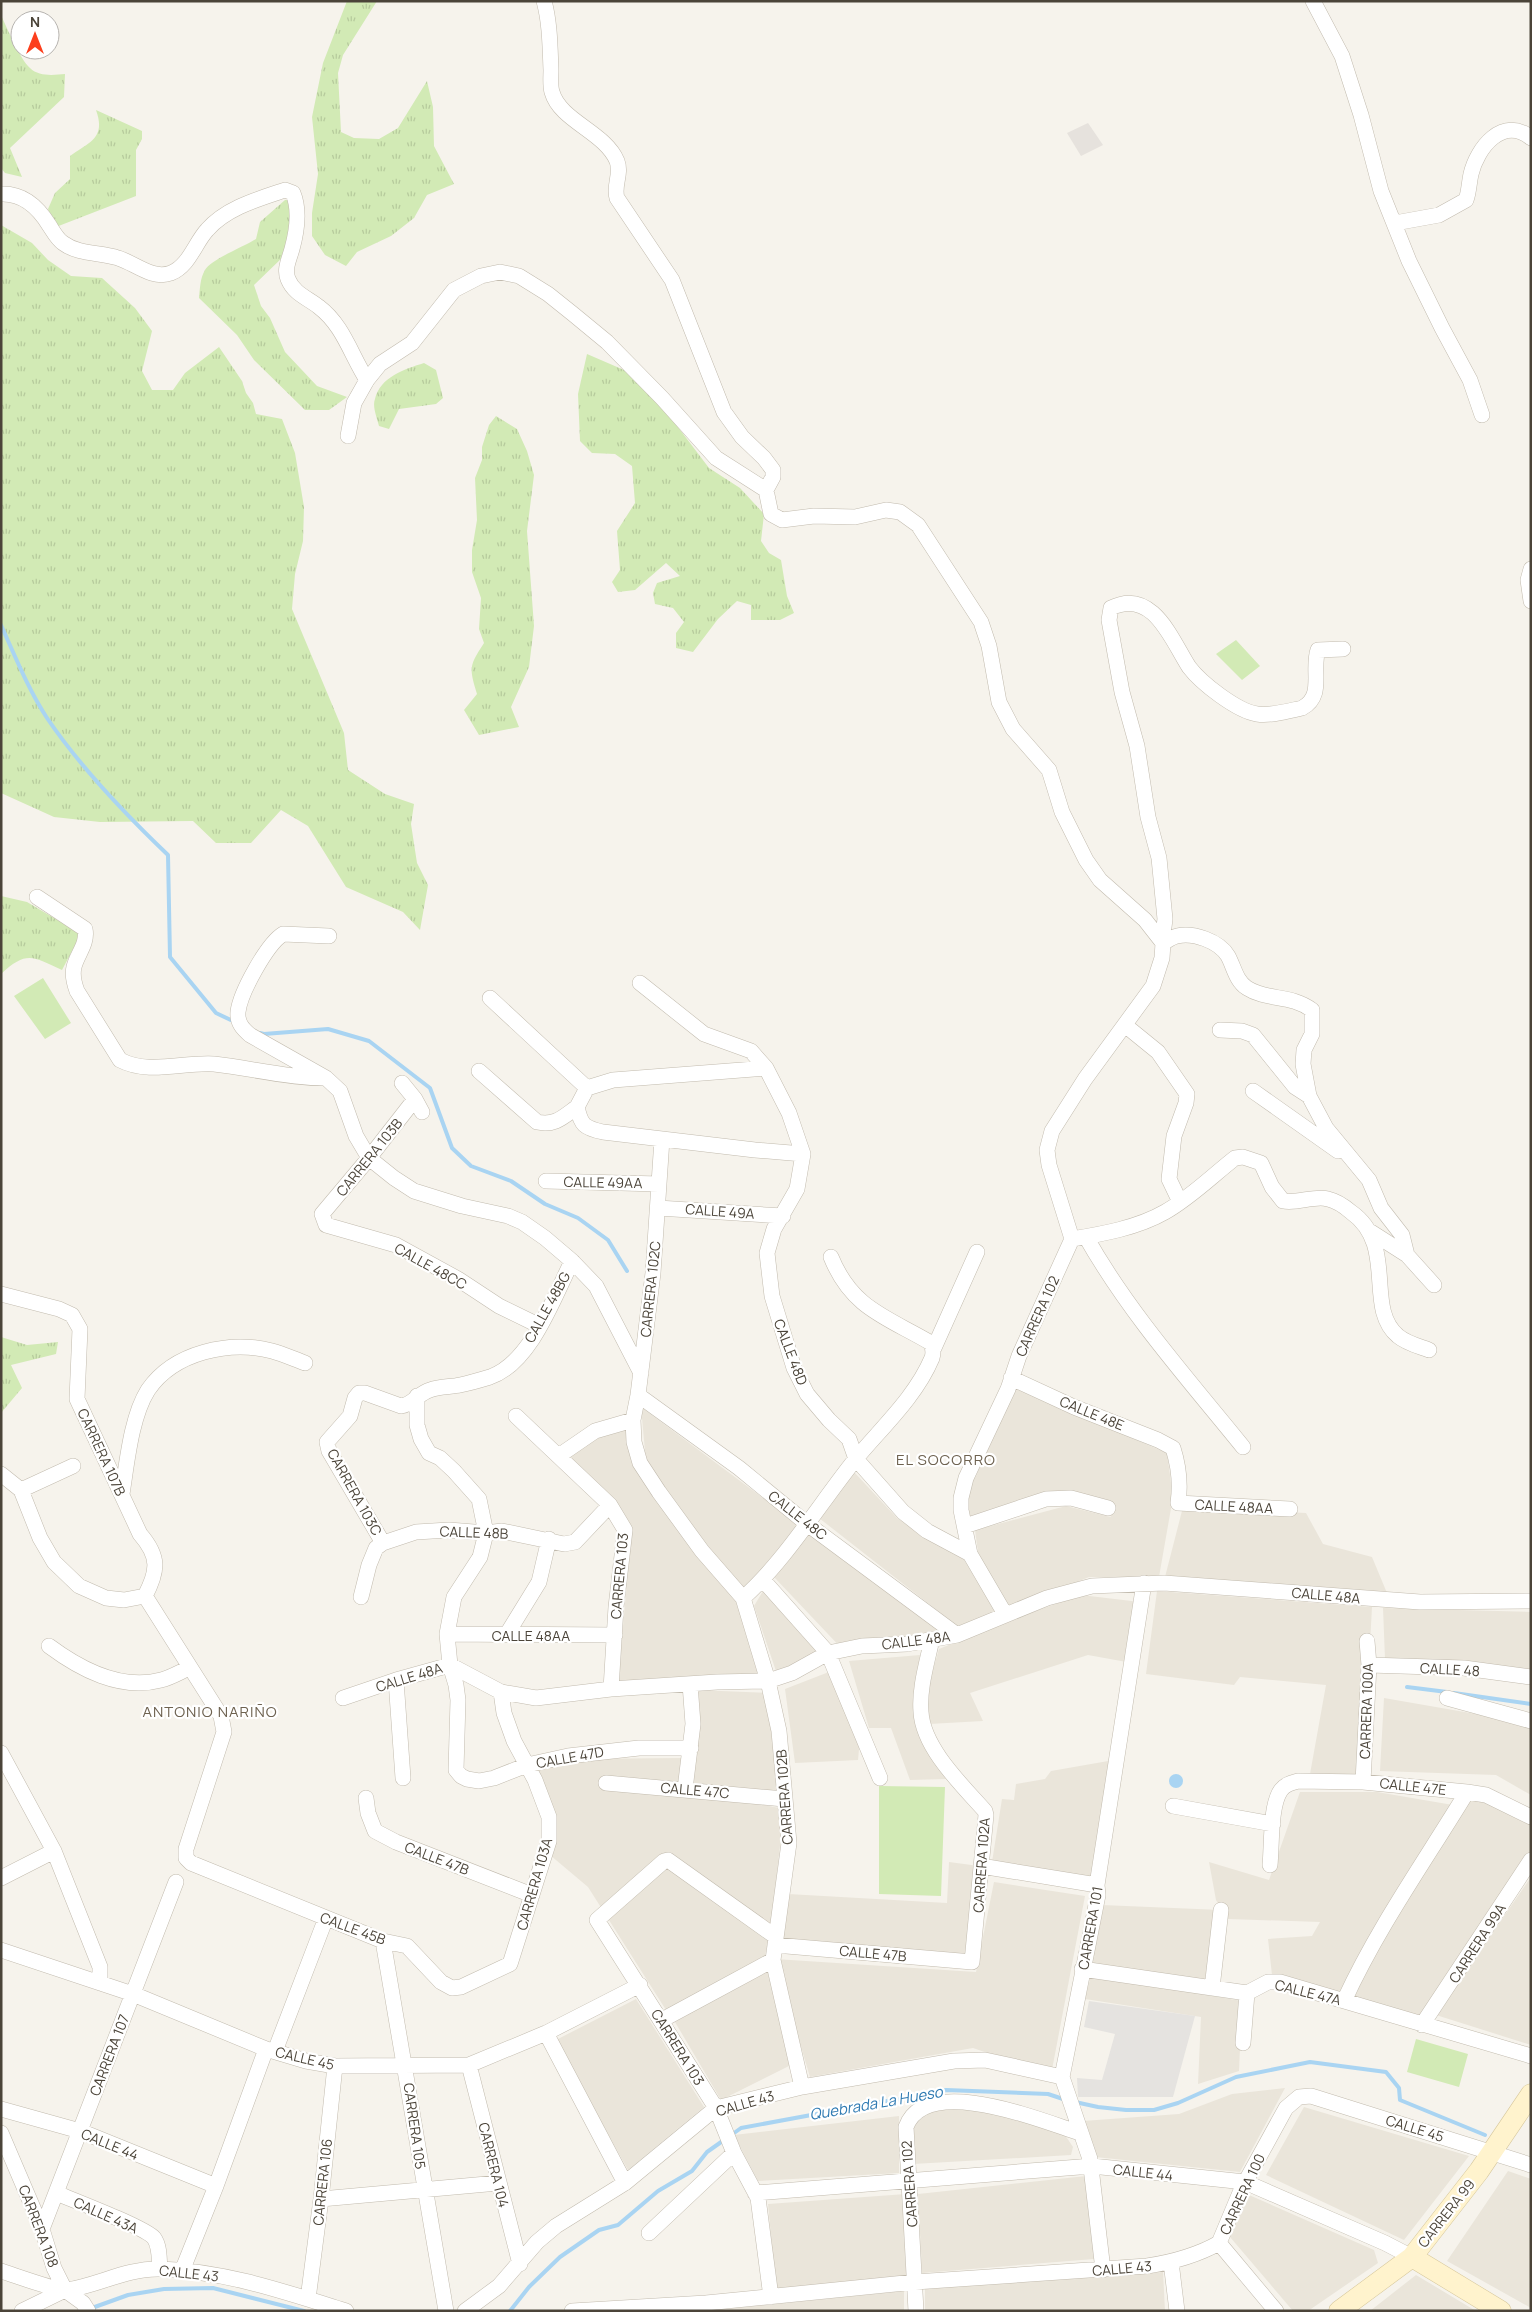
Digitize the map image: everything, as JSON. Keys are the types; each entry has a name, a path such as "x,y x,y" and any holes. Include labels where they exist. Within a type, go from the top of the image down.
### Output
{"street":[{"path":"544,1 548,15 552,93 561,108 605,144 617,162 619,178 614,190 617,198 672,280 724,412 742,437 764,458 773,470 773,477 766,490 771,514 782,520 814,516 855,516 886,510 900,512 918,525 981,622 989,646 999,702 1013,729 1049,770 1062,812 1086,860 1100,880 1160,938"},
{"path":"1313,1 1342,56 1382,191 1417,278 1470,380 1482,415"},
{"path":"1395,223 1439,215 1459,206 1466,200 1471,172 1476,160 1487,142 1495,135 1513,130 1522,132 1531,138"},
{"path":"1,194 13,194 23,197 43,215 63,243 86,253 117,257 148,273 162,275 172,273 184,264 207,229 228,212 284,190 293,193 298,206 292,248 287,264 288,279 302,297 318,306 337,324 367,380"},
{"path":"348,436 354,403 367,380 380,364 412,343 454,290 481,276 500,272 519,276 548,294 607,342 631,369 662,398 716,458 766,490"},
{"path":"1531,569 1528,580 1531,601"},
{"path":"1243,1447 1148,1329 1103,1266 1079,1238 1049,1165 1047,1150 1052,1131 1085,1079 1126,1026 1153,986 1162,958 1160,938 1165,919 1159,858 1148,817 1137,746 1122,692 1109,620 1111,608 1126,603 1138,604 1149,611 1168,629 1190,667 1202,682 1245,710 1258,714 1302,708 1308,705 1314,699 1316,687 1315,658 1318,650 1343,649"},
{"path":"37,897 84,929 84,943 74,967 73,978 77,991 120,1060 131,1066 152,1068 215,1064 278,1075 326,1078"},
{"path":"329,936 283,934 276,938 269,947 244,994 239,1020 250,1035 326,1078 340,1092 356,1136 370,1158 394,1178 414,1191 462,1206 508,1216 522,1222 572,1261 596,1286 641,1373"},
{"path":"1160,938 1197,936 1222,947 1239,980 1246,988 1256,993 1302,1002 1312,1010 1312,1034 1304,1050 1303,1064 1308,1096 1326,1128 1369,1180 1381,1208 1402,1235 1407,1255"},
{"path":"577,1106 580,1118 589,1129 803,1154 789,1113 766,1068 751,1051 704,1034 640,984"},
{"path":"490,998 587,1088"},
{"path":"1126,1026 1158,1052 1187,1094 1186,1103 1174,1136 1169,1179 1180,1202"},
{"path":"1220,1030 1242,1031 1253,1034 1295,1087 1308,1096"},
{"path":"478,1071 537,1122 546,1124 556,1122 577,1106 587,1088 613,1080 766,1068"},
{"name":"CARRERA 103B","path":"322,1214 370,1158 419,1106 402,1083"},
{"path":"1253,1092 1354,1162"},
{"name":"CARRERA 102C","path":"638,1395 653,1273 662,1139"},
{"name":"CALLE 48D","path":"803,1154 797,1189 778,1223 767,1253 769,1279 776,1315 794,1368 807,1394 829,1420 849,1439 856,1459 909,1518 927,1531 970,1554"},
{"path":"1079,1238 1150,1219 1180,1202 1235,1158 1242,1157 1261,1163 1272,1187 1283,1201 1293,1203 1326,1198 1342,1205 1356,1215 1371,1232 1407,1255 1434,1285"},
{"name":"CALLE 49AA","path":"546,1181 659,1184"},
{"name":"CALLE 49A","path":"658,1208 778,1223"},
{"name":"CALLE 48CC","path":"322,1214 326,1225 396,1245 458,1279 499,1306 540,1326"},
{"path":"1371,1232 1380,1265 1383,1309 1388,1323 1397,1335 1410,1343 1429,1350"},
{"name":"CARRERA 102","path":"1005,1614 970,1554 960,1510 963,1488 1011,1378 1018,1356 1079,1238"},
{"path":"929,1344 978,1252"},
{"path":"743,1598 763,1580 856,1459 909,1396 933,1356 929,1344 868,1308 850,1291 837,1271 831,1257"},
{"name":"CALLE 48BG","path":"327,1442 350,1416 355,1398 359,1393 365,1392 401,1406 407,1405 417,1396 431,1389 463,1384 492,1376 513,1364 540,1326 572,1261"},
{"name":"CARRERA 107B","path":"1,1294 72,1314 80,1329 77,1399 140,1534 150,1545 155,1562 154,1578 145,1596"},
{"path":"122,1494 137,1420 148,1390 165,1372 182,1360 216,1349 247,1347 273,1351 305,1363"},
{"name":"CALLE 48E","path":"1011,1378 1074,1407 1158,1440 1173,1448 1179,1468 1181,1487 1178,1502"},
{"name":"CARRERA 102B","path":"638,1395 633,1420 634,1442 640,1463 702,1551 743,1598 768,1681 778,1731 788,1848 775,1948 802,2088"},
{"name":"CALLE 48C","path":"638,1395 739,1468 806,1523 958,1635"},
{"path":"417,1396 420,1439 429,1452 440,1458 454,1471 478,1499 486,1532 480,1557 454,1597 447,1634 450,1665"},
{"name":"CARRERA 103","path":"516,1416 560,1455 610,1504 625,1530 614,1635 612,1689"},
{"path":"560,1455 595,1432 633,1420"},
{"name":"CARRERA 103C","path":"327,1442 329,1451 383,1542"},
{"path":"21,1490 72,1466"},
{"path":"1,1474 21,1490 45,1546 54,1562 79,1586 106,1598 124,1600 145,1596 189,1668 160,1680 138,1683 117,1681 70,1661 49,1646"},
{"path":"965,1526 1046,1500 1071,1498 1108,1508"},
{"name":"CALLE 48AA","path":"1178,1502 1290,1509"},
{"name":"CALLE 48B","path":"383,1542 416,1532 449,1530 502,1531 564,1544 574,1542 610,1504"},
{"path":"507,1634 539,1582 549,1540"},
{"path":"361,1597 372,1556 376,1548 383,1542"},
{"path":"763,1580 828,1653 880,1778"},
{"name":"CARRERA 101","path":"1103,2270 1092,2166 1074,2118 1062,2078 1098,1895 1097,1885 1144,1583"},
{"name":"CALLE 48A","path":"342,1698 450,1665 501,1692 536,1698 612,1689 768,1681 792,1673 828,1653 862,1646 907,1644 958,1635 1047,1598 1092,1586 1164,1583 1420,1602 1531,1601"},
{"name":"CALLE 48AA","path":"447,1634 614,1635"},
{"name":"CARRERA 102A","path":"932,1640 922,1686 920,1712 922,1721 930,1742 944,1762 985,1811 987,1820 972,1962"},
{"name":"CARRERA 100A","path":"1364,1782 1369,1665 1366,1641"},
{"name":"CALLE 47D","path":"450,1665 458,1700 456,1770 460,1776 467,1779 478,1781 494,1778 527,1765 602,1751 639,1748 691,1748"},
{"name":"CALLE 48","path":"1369,1665 1464,1668 1531,1677"},
{"name":"CALLE 45B","path":"189,1668 221,1716 224,1732 208,1776 186,1849 186,1858 191,1863 383,1940 407,1946 441,1982 452,1988 461,1987 510,1964"},
{"path":"396,1680 403,1778"},
{"path":"685,1789 693,1724 690,1684"},
{"name":"CARRERA 103A","path":"501,1692 504,1712 514,1741 527,1765 549,1817 549,1841 510,1964"},
{"path":"1447,1698 1531,1721"},
{"path":"1,1753 54,1851 60,1871 100,1967 100,1983"},
{"name":"CALLE 47E","path":"1273,1824 1278,1795 1290,1783 1298,1781 1364,1782 1467,1792 1486,1795 1531,1816"},
{"name":"CALLE 47C","path":"606,1783 784,1799"},
{"path":"1344,2000 1380,1931 1467,1792"},
{"name":"CALLE 47B","path":"366,1798 368,1813 375,1831 396,1842 532,1895"},
{"path":"1172,1806 1273,1824 1270,1865"},
{"path":"1,1878 54,1851"},
{"name":"CARRERA 103","path":"771,2297 758,2198 733,2151 716,2108 640,1985 597,1920 664,1861 668,1860 775,1948"},
{"name":"CARRERA 99A","path":"1422,2025 1531,1860"},
{"path":"981,1866 1097,1885"},
{"name":"CARRERA 107","path":"42,2229 176,1882"},
{"path":"1212,1988 1221,1910"},
{"path":"182,2271 270,2050 326,1918"},
{"name":"CARRERA 105","path":"383,1940 406,2065 424,2190 446,2311"},
{"path":"662,2020 775,1948"},
{"name":"CALLE 47B","path":"775,1948 972,1962"},
{"name":"CALLE 45","path":"1,1950 133,1994 270,2050 306,2061 334,2066 469,2065 546,2033 640,1985"},
{"path":"1082,1969 1248,1993 1242,2042"},
{"name":"CALLE 47A","path":"1248,1993 1268,1982 1280,1982 1531,2056"},
{"path":"546,2033 625,2183"},
{"name":"CALLE 43","path":"466,2311 499,2286 520,2264 537,2242 556,2226 625,2183 716,2108 802,2088 954,2061 985,2060 1062,2078"},
{"name":"CARRERA 104","path":"469,2065 520,2264"},
{"name":"CARRERA 106","path":"308,2298 321,2199 334,2066"},
{"name":"CARRERA 99","path":"1339,2311 1412,2258 1492,2152 1531,2094"},
{"name":"CALLE 45","path":"1298,2097 1311,2096 1531,2165"},
{"name":"CARRERA 100","path":"1276,2311 1219,2243 1245,2182 1286,2108 1298,2097"},
{"name":"CARRERA 102","path":"916,2311 906,2128 909,2118 921,2108 938,2104 968,2103 1004,2108 1080,2133"},
{"name":"CALLE 44","path":"1,2109 80,2131 216,2186"},
{"name":"CARRERA 108","path":"1,2133 42,2229 54,2268 65,2290 85,2307"},
{"path":"649,2233 733,2151"},
{"name":"CALLE 44","path":"755,2193 1092,2166 1245,2182 1384,2243 1501,2311"},
{"path":"321,2199 498,2183"},
{"name":"CALLE 43A","path":"56,2193 131,2225 154,2238 158,2249 160,2269"},
{"name":"CALLE 43","path":"572,2311 706,2307 771,2297 915,2282 1103,2270 1171,2262 1203,2252 1219,2243"},
{"path":"1171,2262 1177,2311"},
{"name":"CALLE 43","path":"22,2311 65,2290 133,2271 160,2269 236,2278 284,2290 346,2311"},
{"path":"1,2271 65,2290"}],"shaded area":[{"path":"1088,123 1103,145 1081,156 1067,133"},
{"path":"1015,1388 1167,1453 1173,1497 1159,1577 1089,1577 1006,1612 978,1552 975,1530 1066,1506 1111,1517 1108,1508 1069,1490 968,1517 961,1498 976,1476"},
{"path":"641,1407 798,1524 743,1609 764,1679 618,1682 631,1536 568,1458 594,1437 628,1425 645,1451"},
{"path":"854,1472 897,1518 963,1558 997,1615 957,1626 819,1518"},
{"path":"1183,1507 1306,1513 1323,1544 1372,1557 1387,1593 1165,1577"},
{"path":"807,1531 939,1630 923,1640 845,1652 774,1577"},
{"path":"763,1591 829,1657 778,1677 754,1606"},
{"path":"1157,1591 1372,1607 1368,1681 1359,1774 1310,1774 1326,1685 1240,1677 1234,1685 1146,1674"},
{"path":"1081,1595 1140,1602 1132,1663 1088,1655 970,1693 983,1721 929,1724 927,1689 939,1649 1002,1623"},
{"path":"1383,1608 1531,1612 1531,1677 1385,1659"},
{"path":"920,1655 915,1718 946,1779 910,1780 891,1728 869,1728 849,1661"},
{"path":"834,1670 860,1739 858,1760 795,1763 785,1689"},
{"path":"697,1690 768,1693 780,1796 710,1794 784,1809 771,1928 765,1956 666,2010 588,1887 550,1855 534,1770 572,1759 684,1758"},
{"path":"1384,1698 1499,1718 1531,1728 1531,1795 1496,1775 1380,1771"},
{"path":"1114,1760 1094,1879 992,1862 1002,1799 1014,1800 1016,1784 1045,1779 1051,1771"},
{"path":"1300,1792 1377,1792 1453,1805 1340,1995 1272,1975 1268,1939 1312,1936 1320,1922 1228,1919 1216,1900 1209,1862 1269,1880"},
{"path":"1467,1792 1531,1818 1531,1860 1422,2025 1344,2001"},
{"path":"949,1862 979,1866 967,1956 783,1939 788,1894 947,1903"},
{"path":"1531,1877 1531,2045 1436,2015"},
{"path":"994,1882 1085,1896 1051,2075 973,2048 810,2077 775,1959 976,1972"},
{"path":"1102,1905 1221,1910 1203,1986 1089,1970"},
{"path":"767,1969 791,2065 721,2100 675,2022"},
{"path":"1091,1975 1242,2001 1239,2071 1198,2084 1201,2017 1085,1999"},
{"path":"636,1999 704,2107 628,2170 556,2040"},
{"path":"1089,2001 1195,2016 1173,2097 1078,2097 1077,2078 1102,2080 1115,2034 1084,2027"},
{"path":"1285,2088 1240,2172 1095,2157 1083,2121 1179,2114 1232,2094"},
{"path":"968,2106 1063,2132 1073,2147 1071,2155 913,2164 912,2129 917,2118 936,2108"},
{"path":"1304,2107 1469,2156 1404,2240 1266,2175"},
{"path":"899,2116 899,2173 758,2181 734,2135"},
{"path":"1508,2171 1531,2179 1531,2308 1447,2261"},
{"path":"1086,2176 1094,2259 922,2273 918,2194"},
{"path":"906,2194 907,2276 776,2291 768,2204"},
{"path":"1249,2195 1374,2250 1378,2263 1308,2311 1293,2311 1230,2237"},
{"path":"1163,2272 1165,2311 925,2311 925,2287"},
{"path":"1416,2275 1476,2311 1370,2311"},
{"path":"904,2291 904,2311 717,2311 717,2310"}],"green space":[{"path":"347,1 377,1 343,55 338,73 341,132 354,138 379,139 398,128 427,81 433,107 434,146 454,184 427,195 414,218 391,236 357,252 346,266 325,255 312,236 312,213 318,174 312,117 323,63"},
{"path":"1,15 10,34 10,60 24,60 30,68 38,73 51,75 65,74 64,97 10,148 22,177 5,173 1,168"},
{"path":"96,110 142,131 142,139 136,150 136,196 56,227 48,209 55,193 70,179 70,156 90,143 97,133 99,119"},
{"path":"285,200 293,200 296,218 283,257 254,285 261,306 270,318 285,352 317,386 347,397 329,410 305,410 254,360 237,335 199,298 202,276 208,266 256,239 260,222"},
{"path":"1,225 32,243 48,260 71,276 102,278 135,308 152,331 142,371 152,390 173,390 185,373 219,347 242,381 246,393 253,403 256,414 282,419 295,453 304,507 303,541 295,574 292,609 344,733 348,770 385,794 414,804 411,824 417,863 428,885 420,930 403,912 346,887 308,826 281,810 251,843 216,843 193,821 100,822 54,817 1,793"},
{"path":"587,354 631,373 649,389 709,468 740,488 764,514 761,541 769,553 781,560 787,596 794,613 780,620 751,620 751,605 737,601 718,619 693,652 676,648 676,633 684,622 673,608 655,604 653,593 657,583 680,576 666,563 635,590 618,592 612,582 620,570 617,531 635,503 632,466 615,454 592,453 580,441 578,394"},
{"path":"424,363 436,370 443,398 436,404 399,409 389,429 379,426 374,402 382,385 394,375"},
{"path":"496,416 517,429 527,451 534,475 527,531 534,626 529,667 511,707 519,727 479,735 464,710 477,694 472,667 475,657 484,643 479,629 481,598 472,572 472,550 477,520 475,478 482,460 482,447 489,425"},
{"path":"1236,640 1260,666 1242,680 1216,654"},
{"path":"1,896 27,902 81,934 62,970 37,959 30,958 17,961 1,974"},
{"path":"43,978 71,1023 45,1039 14,996"},
{"path":"1,1337 27,1345 58,1342 56,1354 11,1365 22,1388 1,1413"},
{"path":"879,1786 945,1787 941,1896 879,1894"},
{"path":"1416,2039 1468,2054 1459,2087 1407,2072"}],"water":[{"path":"1176,1774 1181,1776 1183,1781 1181,1786 1176,1788 1171,1786 1169,1781 1171,1776"}],"waterway":[{"path":"1,625 34,696 60,737 135,823 168,855 170,957 216,1013 235,1022"},
{"path":"260,1033 328,1029 369,1041 430,1088 452,1148 471,1166 511,1181 545,1204 578,1218 608,1240 627,1271"},
{"path":"1407,1687 1447,1692"},
{"path":"1454,1693 1531,1704"},
{"name":"Quebrada La Hueso","path":"1075,2102 1126,2110 1154,2110 1178,2103 1236,2077 1310,2062 1386,2072 1399,2088 1400,2100 1485,2135"},
{"name":"Quebrada La Hueso","path":"730,2136 741,2128 887,2101 927,2096 946,2090 1048,2094 1066,2100"},
{"name":"Quebrada La Hueso","path":"510,2311 529,2287 560,2257 599,2230 618,2225 658,2191 692,2171 707,2152 724,2140"},
{"name":"Quebrada La Hueso","path":"92,2308 128,2295 164,2289 213,2288 304,2311"}],"district":[{"name":"EL SOCORRO","path":"946,1459"},
{"name":"ANTONIO NARIÑO","path":"210,1711"}]}
